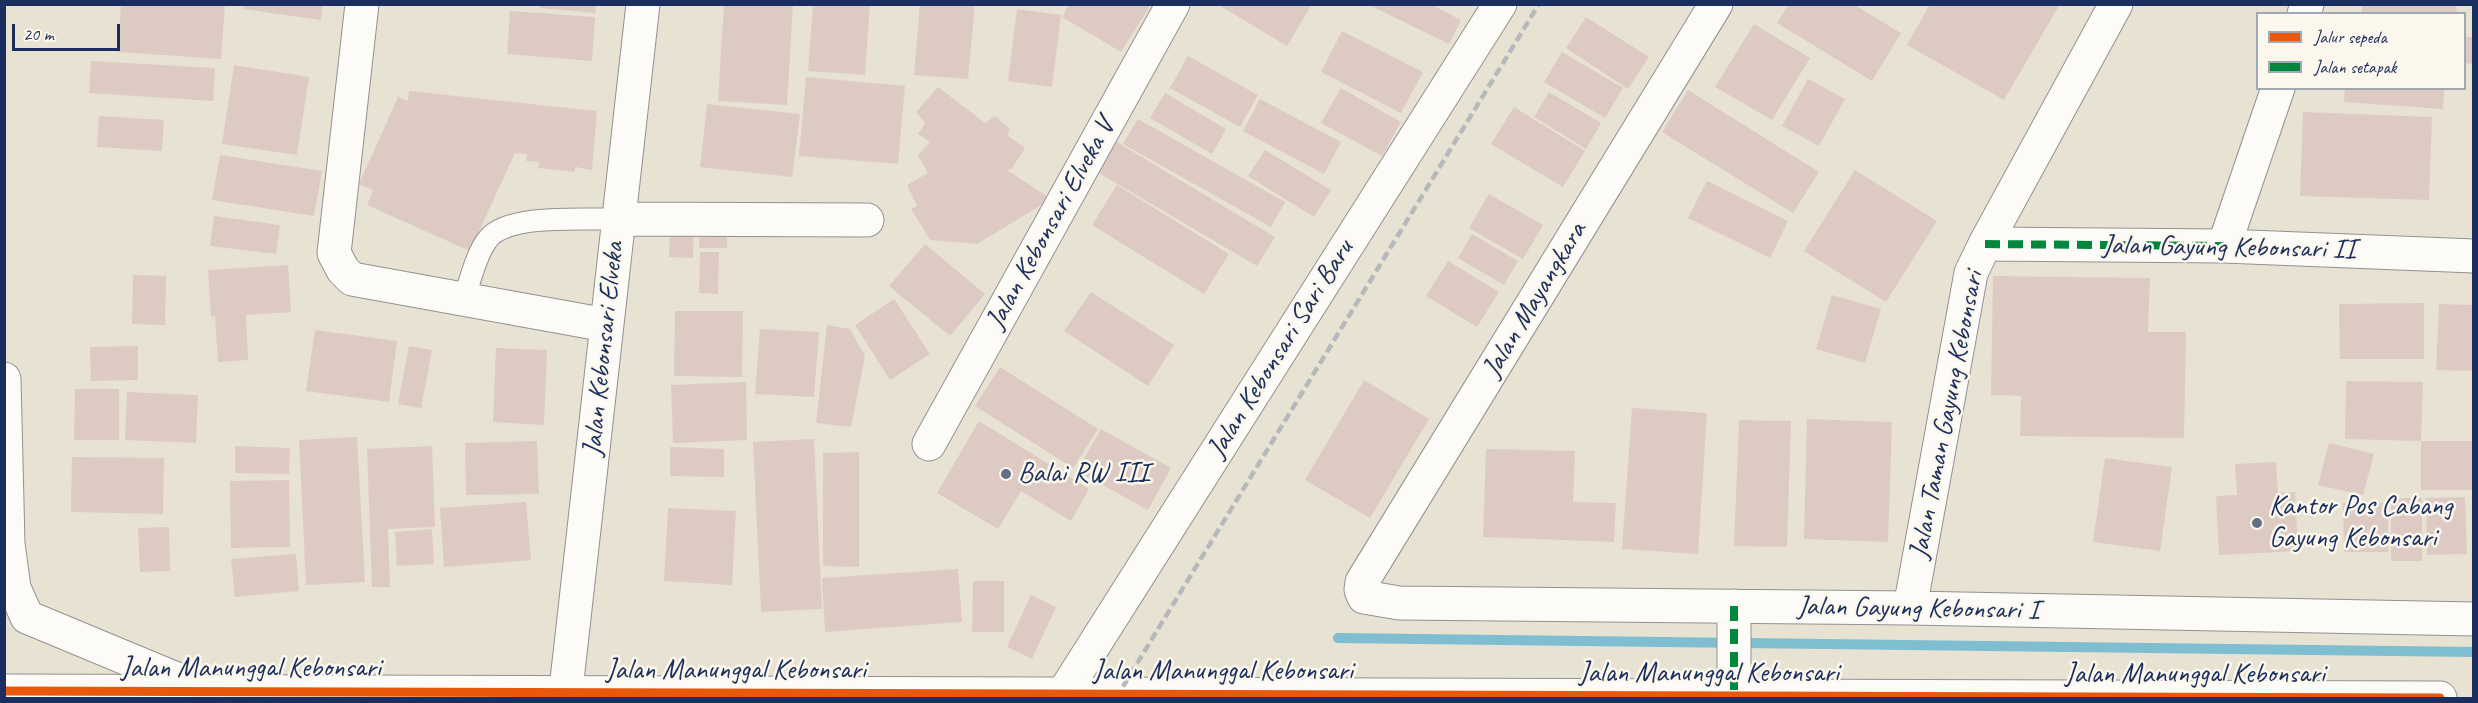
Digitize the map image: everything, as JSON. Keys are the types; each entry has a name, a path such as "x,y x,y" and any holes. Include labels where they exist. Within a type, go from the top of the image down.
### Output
{"street":[{"path":"362,4 334,253 343,270 352,279 606,325"},
{"name":"Jalan Kebonsari Elveka","path":"565,696 643,4"},
{"name":"Jalan Kebonsari Elveka V","path":"929,444 1173,4"},
{"name":"Jalan Kebonsari Sari Baru","path":"1062,694 1500,4"},
{"name":"Jalan Mayangkara","path":"1364,597 1361,590 1362,582 1716,4"},
{"name":"Jalan Taman Gayung Kebonsari","path":"1910,608 1971,273 1984,244 2116,4"},
{"path":"2224,246 2277,90"},
{"path":"618,219 867,220"},
{"name":"Jalan Gayung Kebonsari II","path":"1984,244 2224,246 2474,256"},
{"path":"4,379 8,544 16,616 205,691"},
{"name":"Jalan Gayung Kebonsari I","path":"1364,597 1399,603 1734,630 1910,608 2474,619"},
{"path":"1734,630 1734,698"},
{"name":"Jalan Manunggal Kebonsari","path":"4,691 565,696 1062,694 1318,697 2440,699"}],"lane":[{"path":"464,300 486,240 497,230 528,220 618,219"}],"building":[{"path":"121,4 225,4 221,59 118,52"},
{"path":"244,4 323,4 321,20 243,9"},
{"path":"540,4 596,4 595,13 540,8"},
{"path":"724,4 793,4 787,105 718,101"},
{"path":"813,4 870,4 865,75 808,71"},
{"path":"920,4 975,4 968,79 914,75"},
{"path":"1069,4 1151,4 1121,52 1062,17"},
{"path":"1217,4 1312,4 1287,46"},
{"path":"1367,4 1430,4 1461,20 1449,44"},
{"path":"1789,4 1853,4 1901,33 1872,81 1777,23"},
{"path":"1930,4 2060,4 2004,100 1907,45"},
{"path":"2362,4 2456,4 2457,12 2362,12"},
{"path":"1017,9 1061,15 1052,87 1008,81"},
{"path":"510,11 595,17 592,61 507,54"},
{"path":"1586,17 1649,57 1628,89 1566,48"},
{"path":"1754,24 1810,58 1772,120 1715,87"},
{"path":"1342,31 1423,72 1401,113 1321,72"},
{"path":"2466,37 2474,37 2474,64 2466,63"},
{"path":"1562,52 1623,88 1605,118 1544,82"},
{"path":"1188,56 1258,95 1240,127 1170,88"},
{"path":"91,61 215,68 213,101 89,93"},
{"path":"234,65 309,77 297,155 222,144"},
{"path":"806,77 905,86 898,164 799,156"},
{"path":"1808,79 1845,99 1819,146 1782,126"},
{"path":"938,87 985,123 995,116 1010,129 1007,135 1025,148 1012,168 1007,170 1051,199 977,244 930,240 911,209 917,206 907,185 928,173 918,155 930,142 918,134 925,123 916,112"},
{"path":"1341,88 1401,122 1382,156 1321,123"},
{"path":"1688,90 1819,172 1793,213 1662,132"},
{"path":"2345,90 2444,90 2443,109 2344,102"},
{"path":"409,91 597,111 592,170 575,167 575,172 538,168 539,162 526,161 527,154 515,153 470,251 367,205 373,190 359,184 398,97 408,101"},
{"path":"1549,92 1601,123 1586,149 1534,117"},
{"path":"1165,93 1226,129 1212,154 1150,118"},
{"path":"1260,99 1341,142 1324,174 1243,131"},
{"path":"707,104 800,114 792,177 700,167"},
{"path":"1514,107 1585,151 1563,187 1491,144"},
{"path":"2303,112 2432,117 2429,200 2300,196"},
{"path":"99,116 164,120 162,151 97,147"},
{"path":"1138,119 1285,202 1271,227 1123,144"},
{"path":"1110,138 1275,237 1257,266 1092,169"},
{"path":"1265,150 1331,190 1314,217 1248,176"},
{"path":"220,155 322,171 314,216 212,200"},
{"path":"1855,170 1937,221 1886,302 1804,251"},
{"path":"1707,181 1788,221 1770,258 1688,218"},
{"path":"1117,185 1229,254 1204,294 1092,225"},
{"path":"1489,194 1543,225 1523,259 1469,228"},
{"path":"214,216 280,225 276,254 210,246"},
{"path":"670,226 694,226 693,258 669,257"},
{"path":"700,228 727,229 727,248 699,248"},
{"path":"1472,234 1518,261 1504,285 1458,258"},
{"path":"925,244 985,294 950,336 889,286"},
{"path":"700,252 719,252 718,294 699,293"},
{"path":"1448,261 1499,292 1477,327 1426,296"},
{"path":"288,265 291,312 246,315 248,360 218,362 215,316 211,317 208,270"},
{"path":"133,275 166,276 165,325 132,324"},
{"path":"1993,276 2150,278 2148,332 2186,332 2184,438 2020,436 2021,396 1991,395"},
{"path":"1091,292 1174,345 1148,386 1064,331"},
{"path":"1832,295 1881,309 1865,363 1816,349"},
{"path":"894,299 930,354 890,380 855,325"},
{"path":"2424,303 2424,359 2340,359 2339,304"},
{"path":"2439,304 2474,305 2474,371 2436,370"},
{"path":"675,311 743,311 742,377 674,376"},
{"path":"827,325 850,329 865,356 851,427 816,423"},
{"path":"760,329 819,332 814,397 755,394"},
{"path":"315,330 397,341 389,402 306,391"},
{"path":"138,346 138,380 91,381 90,347"},
{"path":"409,346 432,350 421,408 398,404"},
{"path":"496,348 547,350 544,425 493,422"},
{"path":"1000,367 1098,429 1073,468 975,406"},
{"path":"1364,380 1429,419 1370,518 1305,480"},
{"path":"2346,381 2423,382 2421,441 2345,439"},
{"path":"746,382 747,440 673,443 671,385"},
{"path":"75,389 119,389 119,440 74,440"},
{"path":"127,392 198,395 196,443 125,440"},
{"path":"1632,408 1707,413 1698,554 1622,549"},
{"path":"1807,419 1892,422 1888,542 1804,539"},
{"path":"1739,420 1791,421 1787,547 1734,546"},
{"name":"Balai RW III","path":"979,421 1089,489 1071,521 1021,491 998,529 937,493"},
{"path":"1101,429 1171,468 1148,510 1077,471"},
{"path":"357,437 365,582 306,585 299,440"},
{"path":"814,439 822,609 761,612 753,442"},
{"path":"537,441 539,494 466,495 465,443"},
{"path":"2421,441 2474,441 2474,490 2421,490"},
{"path":"2329,443 2374,454 2363,495 2318,485"},
{"path":"235,446 290,448 289,474 235,473"},
{"path":"432,446 435,527 388,529 390,587 372,587 367,449"},
{"path":"670,447 724,449 724,477 670,476"},
{"path":"1486,449 1575,451 1573,502 1616,503 1614,542 1483,537"},
{"path":"859,452 859,567 823,566 823,453"},
{"path":"72,457 164,458 163,514 71,512"},
{"path":"2105,458 2172,467 2160,551 2093,542"},
{"name":"Kantor Pos Cabang Gayung Kebonsari","path":"2276,462 2278,493 2295,492 2298,551 2219,555 2216,496 2237,495 2235,464"},
{"path":"289,480 290,547 231,548 230,481"},
{"path":"2465,497 2467,554 2427,555 2426,498"},
{"path":"2391,498 2422,498 2422,561 2391,561"},
{"path":"526,502 531,560 444,567 440,508"},
{"path":"2343,503 2388,503 2388,552 2344,552"},
{"path":"668,508 736,511 732,585 664,581"},
{"path":"169,527 170,571 140,572 138,528"},
{"path":"432,529 434,564 397,566 395,532"},
{"path":"296,554 299,591 235,597 231,559"},
{"path":"958,569 962,622 825,632 822,578"},
{"path":"973,581 1004,581 1004,632 972,632"},
{"path":"1031,595 1056,607 1032,659 1007,647"}],"waterway":[{"path":"1338,638 2474,652"}],"railway":[{"path":"1116,698 1539,4"}],"marked path":[{"path":"1985,244 2224,246"},
{"path":"1734,606 1734,697"}],"cycle path":[{"path":"4,691 2440,698"}],"place":[{"name":"Balai RW III","path":"1006,474"},
{"name":"Kantor Pos Cabang Gayung Kebonsari","path":"2257,523"}]}
